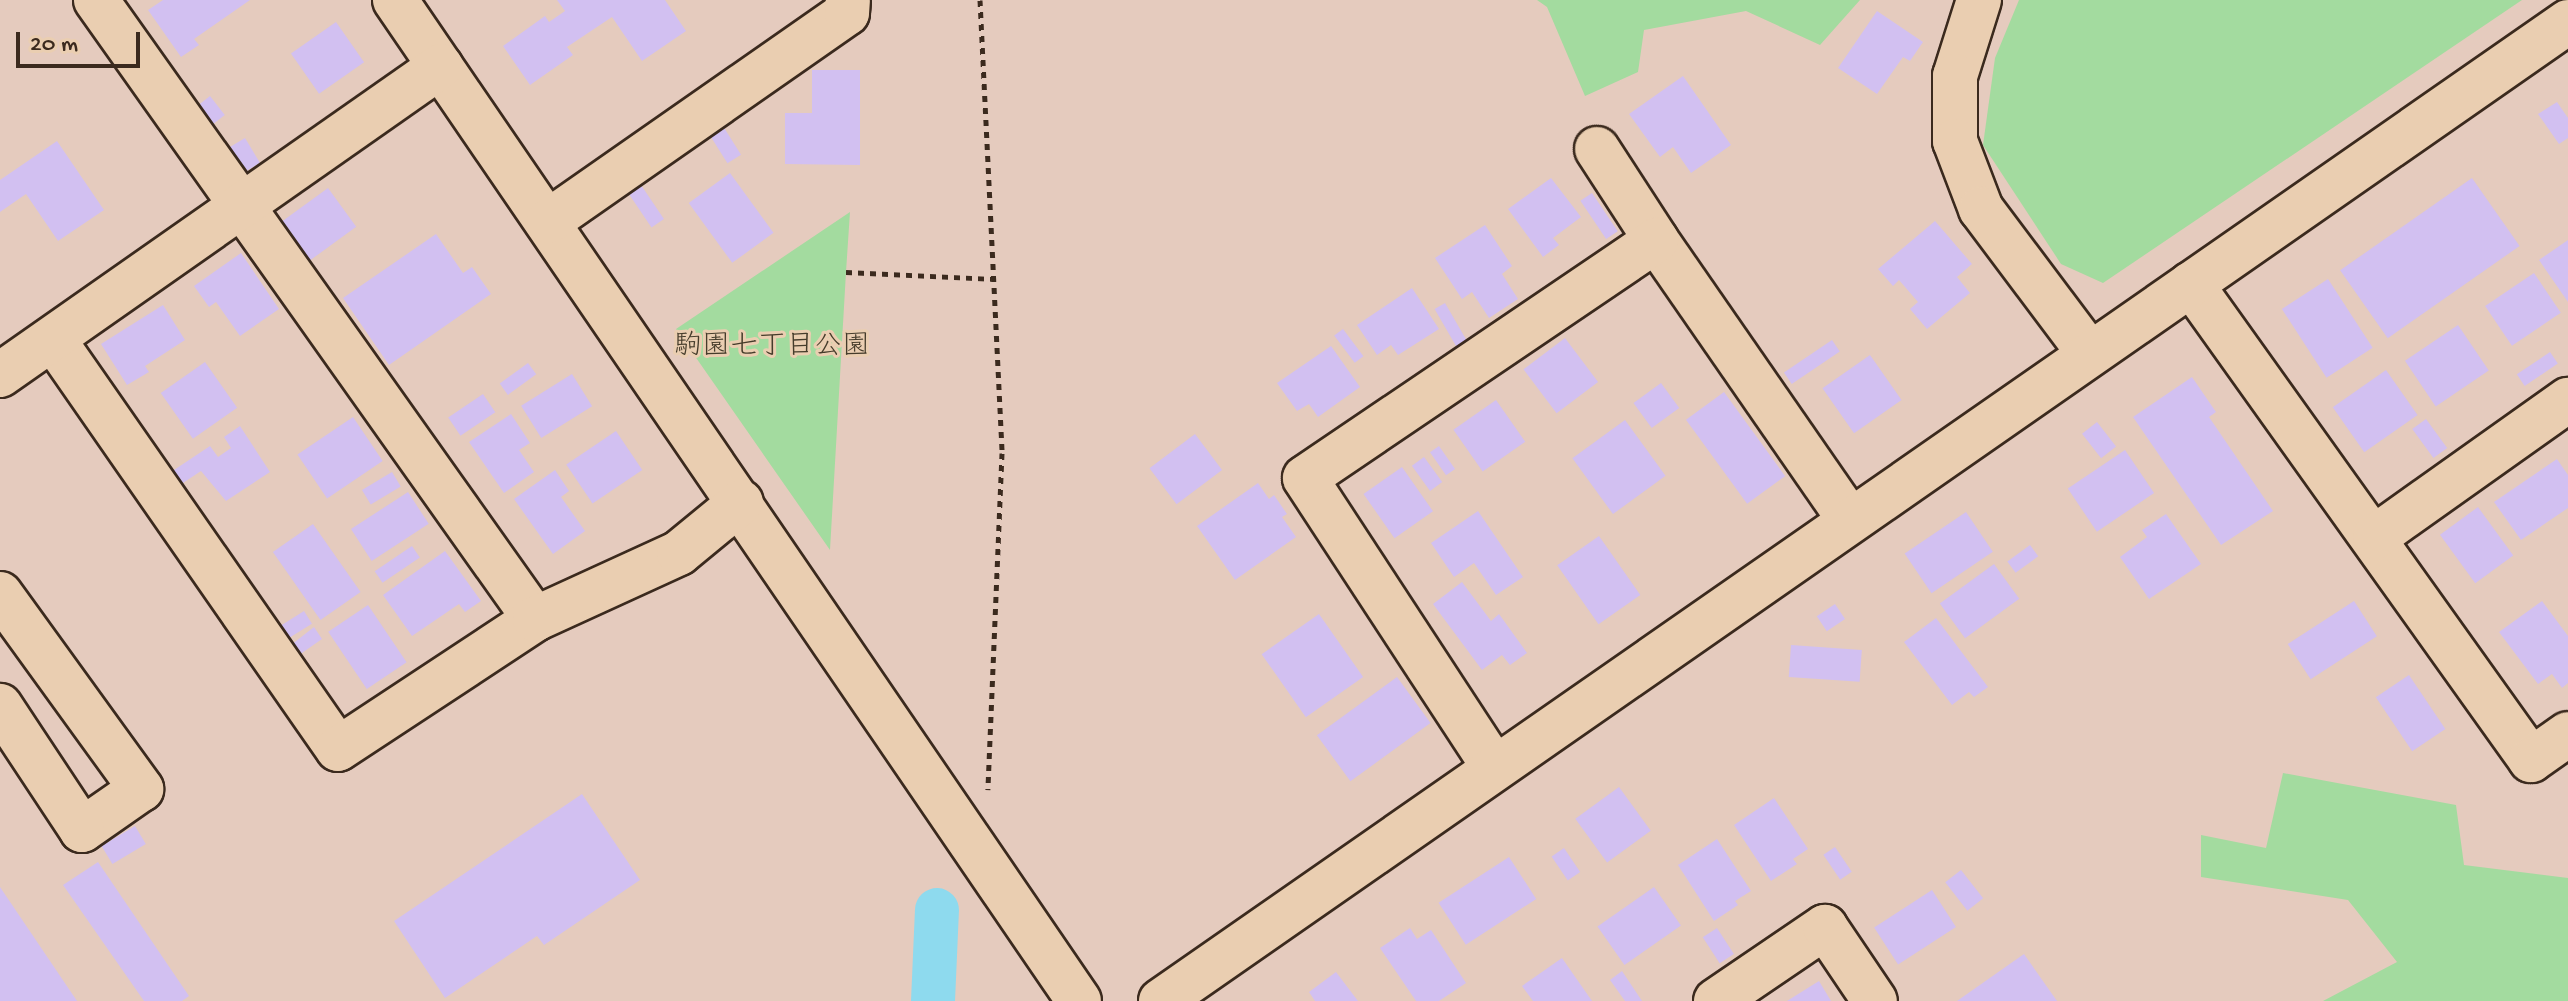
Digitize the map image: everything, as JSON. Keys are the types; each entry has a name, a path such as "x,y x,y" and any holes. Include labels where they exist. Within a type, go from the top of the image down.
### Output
{"street":[{"path":"96,0 535,619"},
{"path":"395,0 985,859 1079,1001"},
{"path":"549,221 847,13 848,0"},
{"path":"1979,0 1955,76 1955,141 1981,209 2089,353"},
{"path":"1161,1001 1849,519 2568,22"},
{"path":"0,375 244,207 441,66"},
{"path":"1597,149 1656,240 1849,519"},
{"path":"1494,767 1305,478 1656,240"},
{"path":"2191,284 2375,537 2531,760 2568,734"},
{"path":"53,339 338,749 535,619 679,553 741,502"},
{"path":"2375,537 2568,400"},
{"path":"0,594 141,789 82,830 0,706"},
{"path":"1716,1001 1825,927 1875,1001"}],"path":[{"path":"980,0 1002,453 985,859"},
{"path":"846,272 992,279"}],"green space":[{"path":"1537,0 1860,0 1820,45 1746,11 1644,30 1638,72 1585,96 1547,7"},
{"path":"2019,0 2522,0 2103,283 2061,264 1983,145 1995,58"},
{"name":"駒園七丁目公園","path":"850,212 846,272 830,550 676,329"},
{"path":"2283,773 2456,805 2464,865 2568,878 2568,1001 2323,1001 2397,962 2348,900 2201,877 2201,835 2266,848"}],"building":[{"path":"163,0 250,0 194,39 199,45 181,57 148,10"},
{"path":"557,0 665,0 686,31 642,61 612,17 567,47 573,55 530,85 503,46 545,16 549,22 565,11"},
{"path":"1877,11 1923,42 1910,61 1903,57 1877,94 1838,68"},
{"path":"336,22 364,62 319,94 291,54"},
{"path":"812,70 860,70 860,165 785,164 785,113 812,113"},
{"path":"1683,76 1731,145 1691,173 1673,147 1660,157 1629,114"},
{"path":"210,96 225,115 213,124 198,105"},
{"path":"2557,102 2568,118 2568,138 2559,144 2538,114"},
{"path":"723,126 741,155 727,163 709,134"},
{"path":"245,138 260,163 243,173 228,148"},
{"path":"57,141 104,210 58,241 26,194 0,212 0,180"},
{"path":"730,173 773,233 732,263 689,203"},
{"path":"1551,178 1581,217 1553,238 1559,245 1543,257 1508,209"},
{"path":"2472,178 2520,246 2388,338 2340,270"},
{"path":"641,185 664,219 651,227 629,193"},
{"path":"328,188 356,227 310,260 282,222"},
{"path":"1592,193 1618,231 1606,239 1580,201"},
{"path":"1935,221 1972,264 1957,277 1970,293 1927,329 1910,309 1918,302 1899,280 1893,286 1878,269"},
{"path":"1485,225 1512,266 1502,274 1518,299 1489,318 1472,292 1462,299 1435,258"},
{"path":"436,234 463,273 472,267 491,294 389,365 343,298"},
{"path":"2568,240 2568,302 2539,260"},
{"path":"241,253 279,309 240,336 216,302 209,307 194,286"},
{"path":"2534,273 2561,313 2512,346 2485,306"},
{"path":"2328,279 2373,348 2327,378 2282,309"},
{"path":"1412,288 1439,329 1398,355 1391,345 1377,355 1357,325"},
{"path":"1445,303 1468,343 1458,349 1435,309"},
{"path":"163,305 185,340 145,366 149,372 127,385 101,344"},
{"path":"2458,325 2489,371 2436,406 2405,361"},
{"path":"1343,329 1363,356 1355,363 1334,336"},
{"path":"1565,338 1598,382 1557,413 1523,369"},
{"path":"1832,340 1840,352 1792,384 1784,372"},
{"path":"1331,346 1360,387 1318,417 1309,404 1297,411 1277,383"},
{"path":"2550,352 2558,364 2525,386 2517,374"},
{"path":"1870,355 1902,400 1854,433 1822,388"},
{"path":"205,362 237,408 193,439 161,393"},
{"path":"528,363 536,374 508,395 500,384"},
{"path":"2386,370 2418,415 2364,452 2333,407"},
{"path":"572,374 592,406 541,438 521,406"},
{"path":"2192,377 2216,412 2209,417 2273,511 2221,545 2133,417"},
{"path":"1661,383 1679,408 1652,428 1633,403"},
{"path":"1724,392 1785,476 1747,504 1686,420"},
{"path":"483,394 495,412 460,436 448,417"},
{"path":"1496,400 1525,442 1483,472 1453,430"},
{"path":"511,414 530,443 519,450 534,472 504,493 469,442"},
{"path":"353,417 383,461 327,498 297,454"},
{"path":"2426,419 2447,448 2433,458 2412,429"},
{"path":"1625,420 1666,476 1613,514 1572,458"},
{"path":"2097,422 2116,446 2101,458 2082,434"},
{"path":"240,426 270,472 226,501 201,471 177,487 168,474 210,446 218,457 231,448 224,437"},
{"path":"616,431 642,470 593,504 566,465"},
{"path":"1195,434 1222,470 1177,504 1149,468"},
{"path":"1439,446 1455,469 1446,475 1430,452"},
{"path":"2125,450 2154,493 2097,532 2068,489"},
{"path":"1424,457 1442,482 1430,491 1412,466"},
{"path":"2557,459 2568,475 2568,508 2521,540 2494,502"},
{"path":"1402,467 1433,511 1394,538 1363,494"},
{"path":"555,470 569,491 561,497 585,531 553,554 514,499"},
{"path":"392,472 401,487 371,505 362,490"},
{"path":"1258,483 1269,499 1274,495 1287,514 1282,517 1296,537 1235,580 1197,526"},
{"path":"408,492 429,524 372,561 351,529"},
{"path":"2478,507 2513,556 2475,583 2440,535"},
{"path":"1478,511 1523,577 1496,595 1474,563 1454,577 1431,543"},
{"path":"1966,512 1993,552 1931,593 1905,553"},
{"path":"2166,514 2201,564 2149,599 2120,557 2147,537 2142,530"},
{"path":"313,524 361,592 320,620 273,552"},
{"path":"1599,536 1640,595 1599,624 1557,565"},
{"path":"2030,545 2038,556 2016,573 2007,561"},
{"path":"412,546 420,558 383,583 375,571"},
{"path":"445,551 481,601 465,612 459,604 412,636 383,595"},
{"path":"1994,564 2019,599 1965,638 1940,603"},
{"path":"1462,582 1491,621 1499,614 1527,653 1510,665 1502,655 1482,670 1433,604"},
{"path":"2354,601 2377,636 2311,679 2288,644"},
{"path":"2542,601 2568,636 2568,683 2562,688 2552,674 2538,684 2499,632"},
{"path":"1835,604 1845,619 1827,631 1817,616"},
{"path":"368,605 407,662 367,689 328,632"},
{"path":"304,611 312,624 287,640 279,627"},
{"path":"1319,614 1363,677 1306,717 1262,654"},
{"path":"1936,618 1988,687 1974,697 1969,692 1952,705 1904,642"},
{"path":"314,627 322,639 299,655 291,645"},
{"path":"1791,645 1862,650 1860,682 1789,677"},
{"path":"2409,675 2445,729 2412,751 2376,697"},
{"path":"1397,677 1431,723 1350,781 1317,735"},
{"path":"1619,787 1651,831 1607,862 1575,819"},
{"path":"582,794 640,880 544,945 537,936 445,998 394,921"},
{"path":"1774,798 1808,849 1793,859 1797,864 1771,881 1734,825"},
{"path":"135,826 146,844 112,864 102,846"},
{"path":"1717,839 1751,891 1735,901 1738,905 1714,921 1678,865"},
{"path":"1835,847 1852,872 1840,880 1823,855"},
{"path":"1564,848 1580,872 1568,880 1552,856"},
{"path":"1509,857 1536,899 1466,945 1439,903"},
{"path":"98,862 189,996 182,1001 144,1001 63,885"},
{"path":"1961,870 1983,898 1967,911 1945,882"},
{"path":"0,887 77,1001 0,1001"},
{"path":"1654,887 1681,926 1624,965 1597,927"},
{"path":"1932,890 1956,927 1898,964 1874,928"},
{"path":"1410,928 1417,939 1431,930 1466,983 1439,1001 1416,1001 1380,948"},
{"path":"1717,928 1734,954 1720,963 1703,937"},
{"path":"2024,954 2057,1001 1957,1001"},
{"path":"1562,958 1592,1001 1533,1001 1522,986"},
{"path":"1622,971 1642,1001 1625,1001 1610,980"},
{"path":"1336,972 1358,1001 1315,1001 1309,992"},
{"path":"1819,981 1831,1001 1787,1001"}],"waterway":[{"path":"933,1001 937,910"}]}
